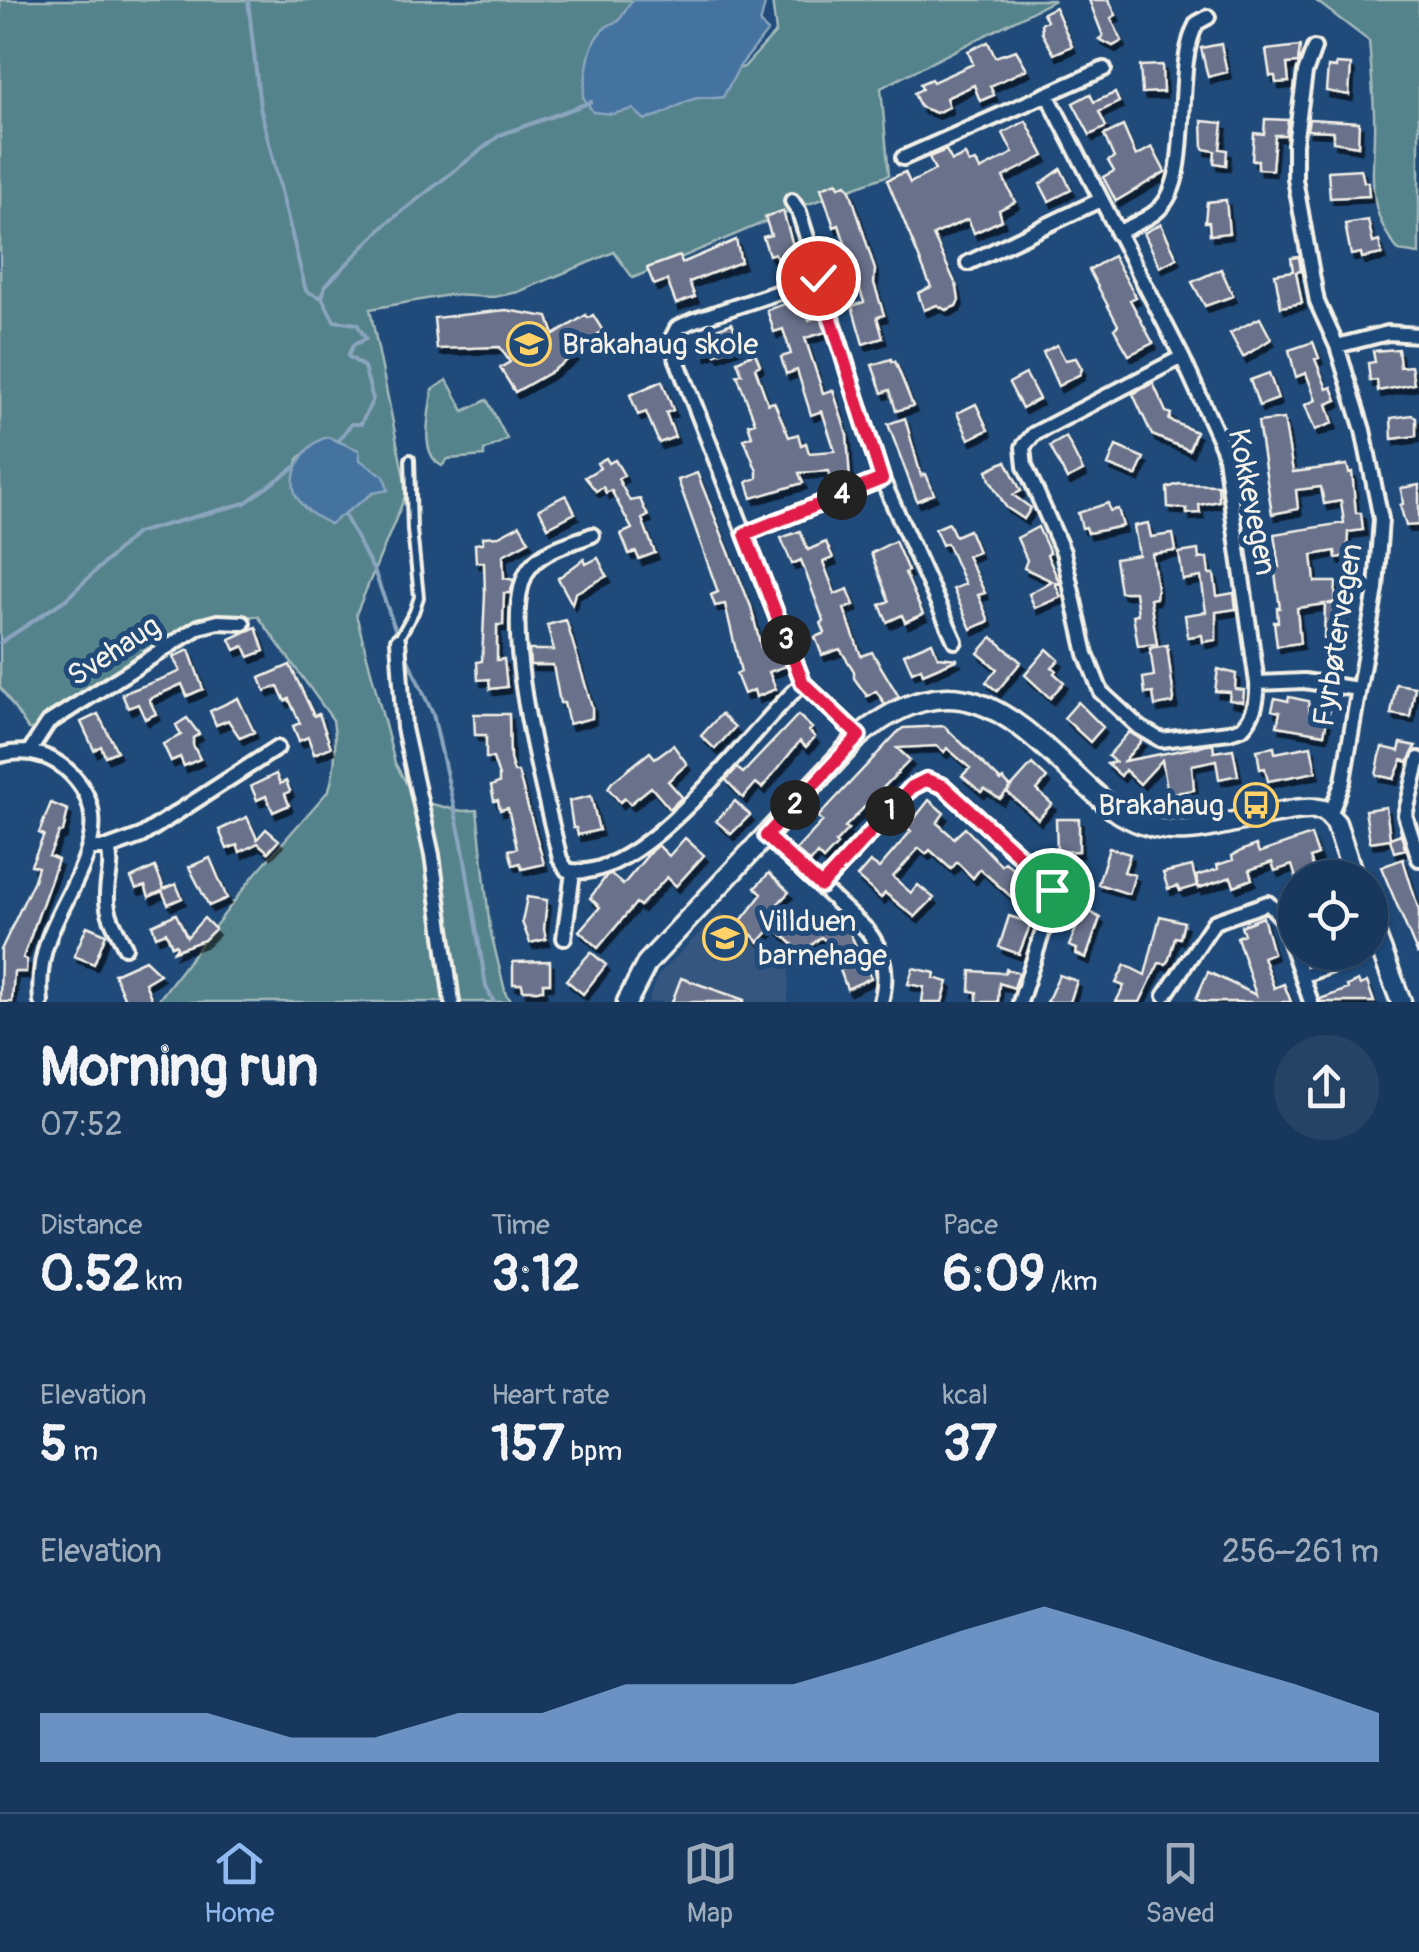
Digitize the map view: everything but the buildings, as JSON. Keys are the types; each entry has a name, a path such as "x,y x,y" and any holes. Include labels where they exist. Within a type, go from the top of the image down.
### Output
{"street":[{"path":"1117,232 1157,211 1173,189 1188,47 1197,23 1208,17"},
{"name":"Fyrbøtervegen","path":"1314,48 1306,73 1294,179 1317,302 1337,346 1364,430 1381,519 1376,588 1342,781 1330,815"},
{"path":"903,158 1104,68"},
{"name":"Kokkevegen","path":"1047,94 1182,358 1224,450 1258,683"},
{"path":"968,263 1100,200"},
{"path":"792,201 799,212 882,479 955,641"},
{"path":"818,278 692,321 672,334 672,350 803,683 859,736"},
{"path":"1337,346 1388,333 1419,335"},
{"path":"1182,358 1034,434 1027,440 1022,457 1057,533 1086,654 1101,692 1152,736 1172,741 1242,728 1258,700 1258,683 1304,681 1358,688"},
{"path":"745,534 882,479"},
{"path":"592,535 541,556 528,568 519,598 519,666 524,705 560,859 567,870 574,872 617,860 644,845 678,817 803,683"},
{"name":"Svehaug","path":"29,752 48,723 199,626 243,623"},
{"path":"398,640 404,728 432,855 452,1002"},
{"path":"628,1002 648,963 859,736 883,716 917,702 953,698 999,711 1113,809 1142,824 1172,832 1190,832 1304,808 1324,810 1336,823 1348,860"},
{"path":"91,848 108,848 141,836 277,748"},
{"path":"0,755 29,752 54,759 73,775 85,793 93,828 91,848 48,939 40,1002"},
{"path":"1419,759 1405,816 1419,859"},
{"path":"821,886 912,787 926,780 943,786 1046,880 1052,890 1053,900 1020,1002"},
{"path":"766,836 879,945 885,974 880,1002"},
{"path":"108,848 112,860 106,895 108,912 126,947"},
{"path":"564,938 574,872"},
{"path":"1166,994 1208,928 1225,917 1268,903 1278,910 1312,1002"},
{"path":"1304,975 1318,970"},
{"path":"1383,970 1401,1002"}],"lane":[{"path":"398,640 419,597 410,459"}],"shaded area":[{"path":"632,0 761,0 765,4 760,24 768,31 740,66 723,97 694,99 645,120 633,109 612,114 593,112 583,97 590,51 600,32 619,21"},
{"path":"328,437 359,450 360,460 384,476 388,490 373,493 330,524 312,514 294,490 299,462 312,446"},
{"name":"Villduen barnehage","path":"720,912 789,964 788,1002 648,1002 658,975"}],"green space":[{"path":"0,0 644,0 716,76 744,67 776,32 772,0 1055,0 881,88 889,175 800,207 633,278 614,252 518,292 494,297 449,295 370,309 407,492 356,614 395,763 410,790 431,804 477,810 490,929 506,995 513,1002 157,1002 255,874 329,790 335,755 333,720 258,616 225,618 166,649 117,690 58,727 28,729 0,687","holes":["312,447 373,493 329,524 294,482 298,459"]},
{"path":"1315,0 1419,0 1419,254 1399,251 1379,218 1375,201 1369,41"},
{"path":"447,380 464,411 487,400 507,439 484,451 484,456 448,459 442,466 430,452 427,432 432,390"}],"waterway":[{"path":"248,0 260,107 306,291 322,298"},
{"path":"339,440 351,424 361,424 373,399 364,367 348,356 353,345 366,339 357,324 334,321 322,298 325,286 386,224 500,135 591,102"},
{"path":"0,643 66,599 136,533 245,503 295,467"},
{"path":"344,514 375,573 398,637"},
{"path":"404,651 433,714 462,843 486,986 494,1002"}],"place":[{"name":"Brakahaug skole","path":"529,344"},
{"name":"Brakahaug","path":"1256,805"},
{"name":"Villduen barnehage","path":"725,938"}],"route":[{"path":"818,278 882,479 745,534 803,683 859,736 766,836 821,886 912,787 926,780 943,786 1046,880 1052,890"}]}
